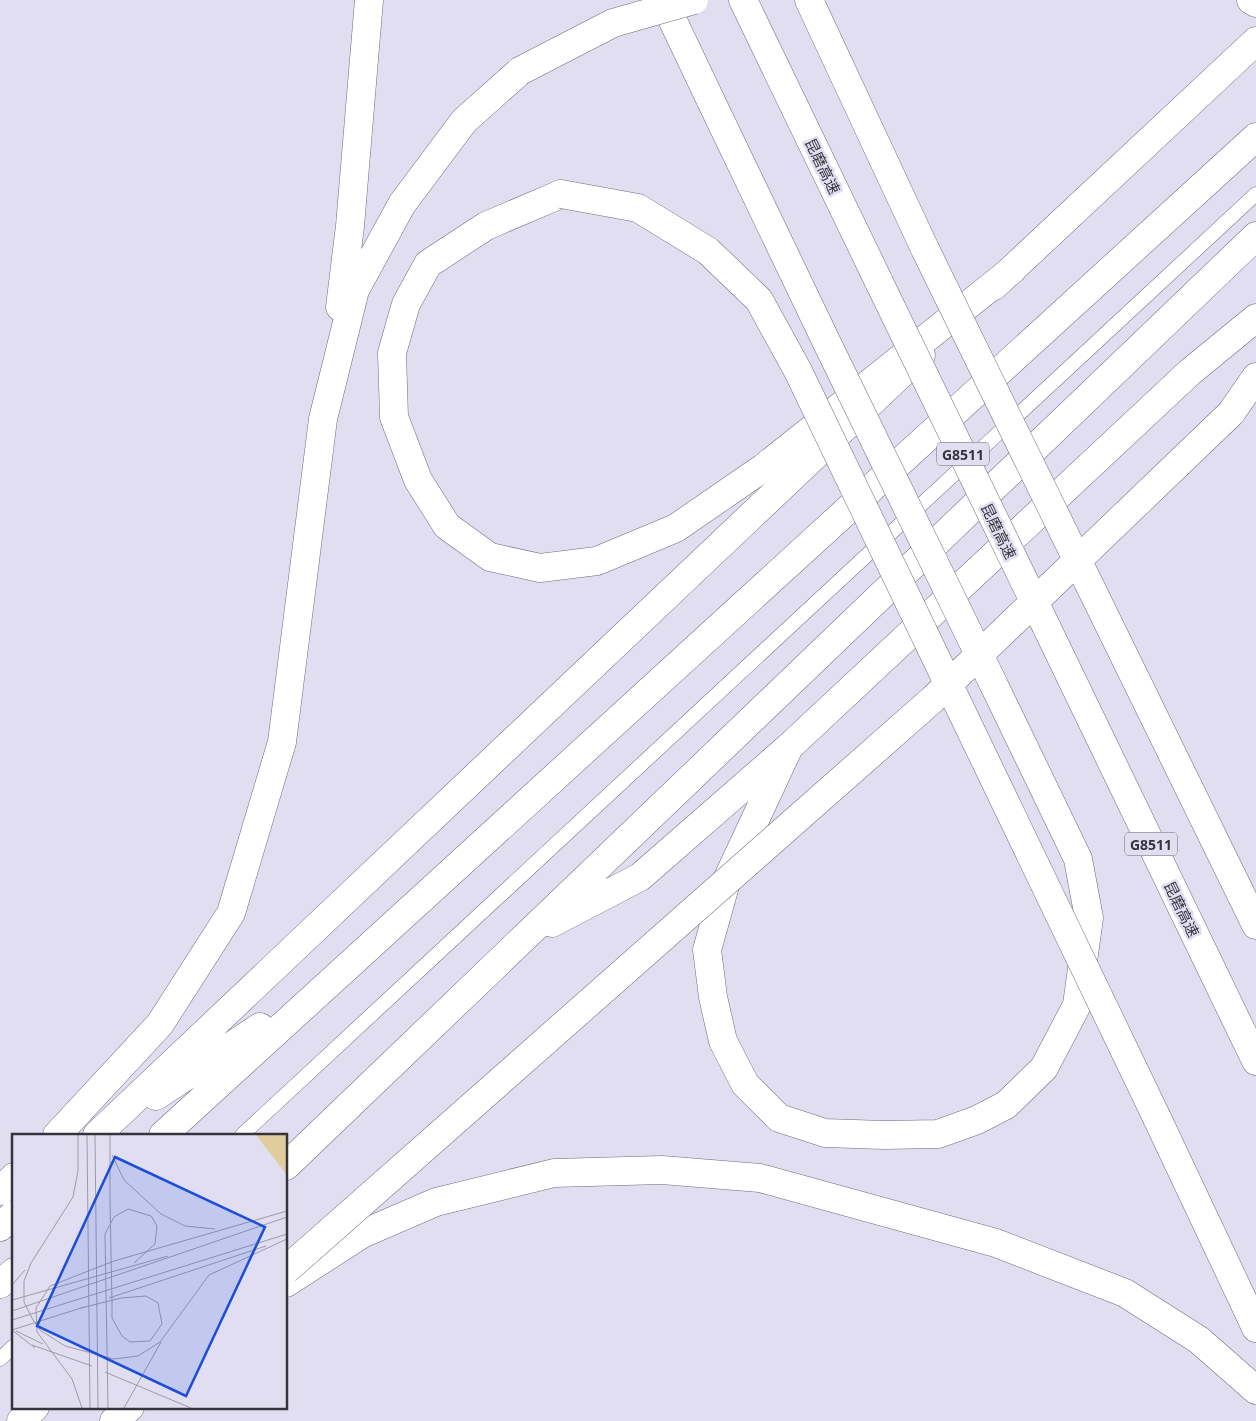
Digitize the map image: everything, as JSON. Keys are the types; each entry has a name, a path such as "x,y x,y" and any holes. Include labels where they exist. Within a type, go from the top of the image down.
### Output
{"main road":[{"path":"330,393 350,226 369,0"},
{"path":"663,0 831,352 1078,859 1089,918 1077,1005 1044,1068 1006,1104 977,1120 938,1134 825,1133 779,1118 746,1084 723,1041 713,997 707,950 726,882 789,747"},
{"path":"58,1134 160,1024 231,913 282,742 324,419 330,393 355,290 402,204 464,122 520,71 613,23 694,0"},
{"name":"昆磨高速","path":"743,0 1256,1061"},
{"path":"809,0 924,249 1256,925"},
{"path":"1251,0 1256,1"},
{"path":"99,1134 1256,41"},
{"path":"164,1134 1256,137"},
{"path":"1012,270 763,468 676,528 596,561 540,568 490,556 448,526 418,480 394,417 392,353 406,304 428,264 486,226 561,194 638,208 708,251 759,300 798,371 1157,1118 1256,1328"},
{"path":"288,1164 1256,236"},
{"path":"524,938 640,877 789,747 1183,379 1256,318"},
{"path":"288,1268 933,699 1231,414 1256,377"},
{"path":"100,1134 334,978"},
{"path":"288,1282 362,1234 436,1202 554,1173 662,1170 760,1178 996,1243 1126,1293 1199,1340 1256,1390"},
{"path":"0,1191 12,1179"},
{"path":"0,1227 12,1216"},
{"path":"0,1284 12,1274"},
{"path":"21,1421 34,1408"},
{"path":"114,1421 129,1408"}],"lane":[{"path":"243,1134 1256,194"},
{"path":"0,1359 12,1348"}]}
